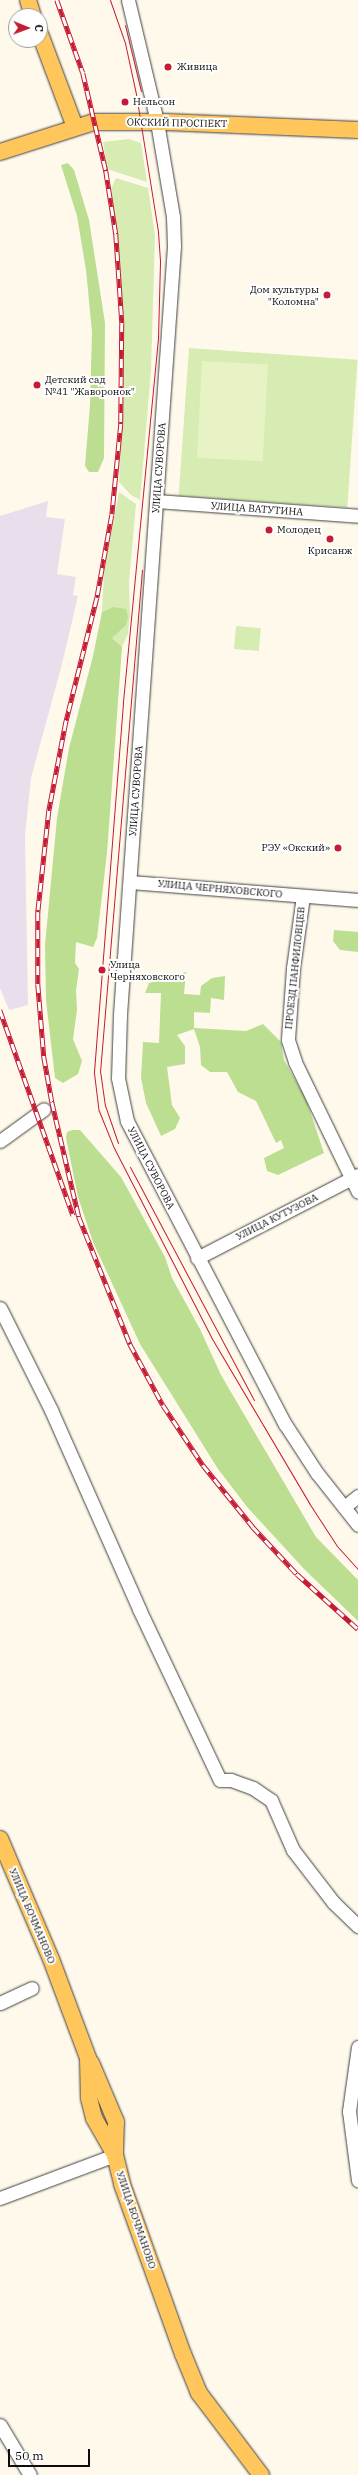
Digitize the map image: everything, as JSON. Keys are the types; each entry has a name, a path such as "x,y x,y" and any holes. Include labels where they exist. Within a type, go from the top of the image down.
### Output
{"main road":[{"path":"45,48 75,127"},
{"name":"ОКСКИЙ ПРОСПЕКТ","path":"0,152 94,122 158,122 358,130"},
{"name":"УЛИЦА БОЧМАНОВО","path":"0,1839 88,2058 105,2091 116,2122 115,2155 122,2184 199,2393 262,2475"}],"street":[{"name":"УЛИЦА СУВОРОВА","path":"128,0 158,122 173,217 174,246 118,1078 127,1121 197,1258 285,1424 317,1473 358,1525"},
{"name":"УЛИЦА ВАТУТИНА","path":"156,501 358,516"},
{"name":"УЛИЦА ЧЕРНЯХОВСКОГО","path":"130,882 358,900"},
{"name":"ПРОЕЗД ПАНФИЛОВЦЕВ","path":"303,896 293,968 288,1040 294,1062 354,1177 358,1192"},
{"path":"0,1141 44,1109"},
{"name":"УЛИЦА КУТУЗОВА","path":"197,1258 354,1177"},
{"path":"0,1308 51,1410 139,1609 220,1780 231,1780 253,1788 271,1800 292,1850 333,1902 358,1926"},
{"path":"344,1507 358,1496"},
{"path":"0,2003 32,1988"},
{"path":"358,2047 349,2111 358,2180"},
{"path":"0,2198 115,2155"},
{"path":"0,2425 30,2475"}],"shaded area":[{"path":"48,501 46,517 65,519 57,574 76,577 73,595 78,596 62,664 31,778 25,836 28,1005 9,1010 0,988 0,516"}],"green space":[{"path":"129,139 141,143 147,182 107,169 103,142"},
{"path":"68,163 74,170 89,220 105,323 104,458 98,472 89,472 85,466 90,405 92,332 86,270 77,216 61,165"},
{"path":"116,178 148,188 155,235 151,371 140,500 131,495 119,482 124,349 120,261 111,189"},
{"path":"189,348 358,360 347,507 179,496"},
{"path":"202,361 268,364 263,461 197,458"},
{"path":"119,492 136,504 129,583 130,614 128,634 122,647 112,638 113,607 102,612 104,572"},
{"path":"113,607 126,609 128,617 126,625 112,638 122,647 107,853 97,938 93,947 76,942 75,963 79,969 76,991 77,1010 73,1039 82,1061 78,1074 63,1083 55,1078 46,1000 45,945 57,818 69,748 93,656 102,612"},
{"path":"236,626 261,628 259,651 234,649"},
{"path":"334,930 358,932 358,952 340,950 333,941"},
{"path":"186,972 184,994 200,995 201,986 212,978 225,976 224,1000 211,998 210,1013 194,1012 194,1028 246,1031 263,1024 281,1042 284,1060 306,1099 324,1153 278,1175 267,1171 264,1158 284,1148 281,1140 276,1143 256,1101 238,1092 227,1072 210,1072 201,1065 200,1047 194,1029 177,1035 185,1046 185,1064 167,1067 172,1105 180,1118 175,1129 161,1136 146,1103 141,1078 143,1042 159,1043 161,993 145,993 149,983"},
{"path":"72,1130 80,1130 121,1177 165,1257 172,1278 200,1329 221,1375 296,1503 316,1537 358,1580 358,1621 305,1570 248,1508 218,1469 140,1344 93,1242 78,1197 66,1138 67,1132"}],"tram line":[{"path":"110,0 125,43 136,94 158,232 160,262 158,338 123,703 94,1073 99,1111 114,1148 211,1337 309,1503 337,1546 358,1569"},
{"path":"125,25 141,91"},
{"path":"118,1143 105,1106 100,1072 142,570"},
{"path":"130,1167 254,1400"}],"railway":[{"path":"57,0 83,73 106,171 116,234 122,323 121,424 112,515 97,598 66,722 49,811 38,912 38,984 44,1057 52,1102 79,1217 130,1344 163,1405 203,1465 253,1527 297,1574 358,1629"},
{"path":"0,1010 73,1215"}],"place":[{"name":"Живица","path":"168,67"},
{"name":"Нельсон","path":"125,102"},
{"name":"Дом культуры \"Коломна\"","path":"327,295"},
{"name":"Детский сад №41 \"Жаворонок\"","path":"37,385"},
{"name":"Молодец","path":"269,530"},
{"name":"Крисанж","path":"330,539"},
{"name":"РЭУ «Окский»","path":"338,848"},
{"name":"Улица Черняховского","path":"102,970"}]}
